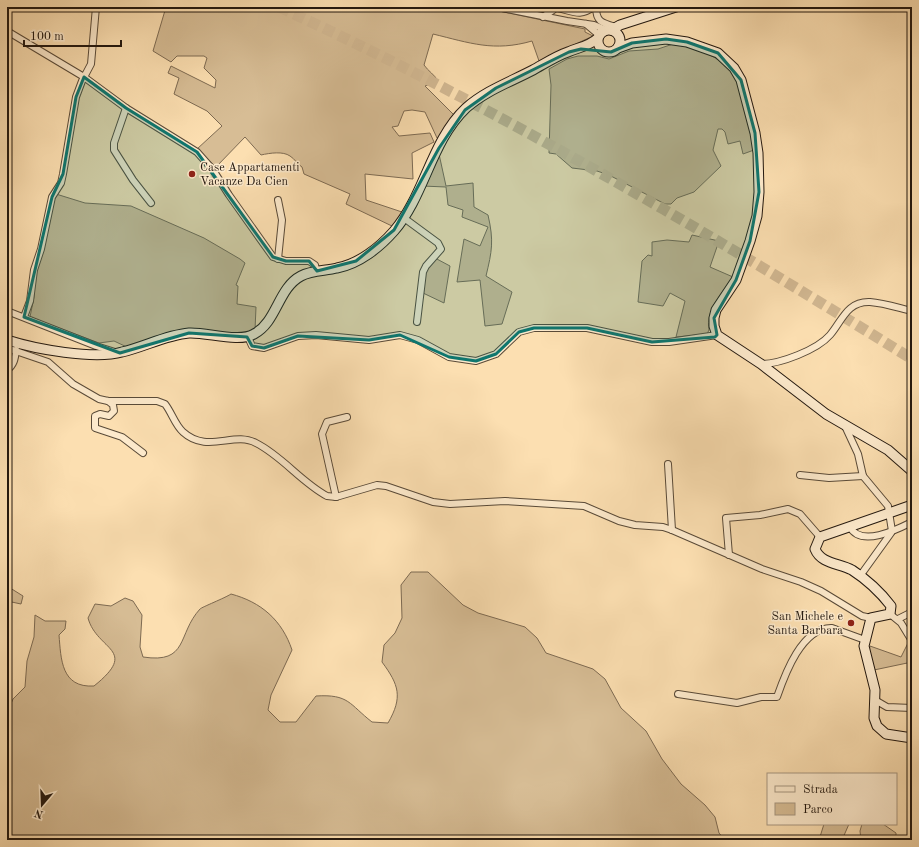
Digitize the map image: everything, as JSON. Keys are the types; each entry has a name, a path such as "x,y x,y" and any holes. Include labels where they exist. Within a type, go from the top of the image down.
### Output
{"street":[{"path":"24,317 30,301 34,270 41,249 52,197 63,174 76,97 91,64 96,7"},
{"path":"497,7 543,17 598,26 611,35 632,43 666,39 699,45 718,53 734,68 741,80 745,92 758,153 758,208 750,242 736,280 715,314 714,326 718,335 761,364 810,404 888,450 912,471"},
{"path":"543,17 556,8 579,13 587,11 593,7"},
{"path":"580,49 603,50 611,52 611,35 597,17 596,7"},
{"path":"7,340 35,348 93,354 120,353 189,333 248,337 260,331 266,324 288,287 296,280 303,275 347,266 368,254 394,230 404,218 439,148 465,110 496,88 568,52 580,49 611,35 622,29 630,22 676,7"},
{"path":"7,31 84,77 126,108 180,140 202,156 273,257 286,261 309,261 315,265 317,272"},
{"path":"603,50 598,45 611,35"},
{"path":"126,108 114,143 114,150 133,180 151,203"},
{"path":"278,200 282,220 278,259"},
{"path":"404,218 438,243 440,249 423,272 417,322"},
{"path":"761,364 777,363 822,342 830,335 848,310 861,304 870,302 912,311"},
{"path":"7,311 96,346 120,353"},
{"path":"248,337 252,346 264,348 298,336 316,335 369,340 400,335 418,340 449,358 476,361 496,354 519,332 534,328 587,328 652,342 669,342 718,335"},
{"path":"7,348 48,362 77,387 113,405 114,411 109,416 100,414 95,416 95,428 122,437 143,453"},
{"path":"7,370 12,367 16,350"},
{"path":"108,402 157,402 165,404 179,429 188,436 212,443 235,440 255,442 324,495 336,497 377,485 386,486 433,502 450,504 505,501 584,506 619,521 635,525 663,527 762,569 821,590 862,616 871,618 890,614 898,620 912,641"},
{"path":"336,497 322,434 327,422 347,417"},
{"path":"845,426 858,454 863,476 884,501 889,514 892,531"},
{"path":"668,464 672,530"},
{"path":"800,476 829,478 863,476"},
{"path":"890,614 891,606 884,597 860,576 851,570 820,558 815,549 820,537 912,505"},
{"path":"729,555 726,518 760,516 788,509 800,514 820,537"},
{"path":"850,527 855,533 865,536 880,536 912,522"},
{"path":"860,576 885,538 892,531"},
{"path":"898,620 912,612"},
{"path":"871,618 865,640 865,651 875,690 874,718 880,730 886,734 895,737 912,738"},
{"path":"678,694 737,703 761,697 777,697 798,649 816,633 832,628 865,640"},
{"path":"875,700 886,707 912,708"}],"highlighted area":[{"path":"666,39 687,42 718,53 741,80 755,133 759,192 750,241 736,280 714,318 717,335 715,337 652,342 587,328 534,328 519,332 496,354 476,361 449,357 400,335 369,340 298,336 264,348 252,346 247,337 189,333 120,353 24,317 52,197 63,174 76,97 84,77 126,108 197,152 273,257 286,261 309,261 317,271 356,261 394,230 439,148 465,110 496,88 569,52 581,49 611,52 632,43"}],"green space":[{"path":"166,7 480,7 585,29 585,32 593,36 539,61 532,41 506,46 494,46 471,43 433,34 424,65 438,81 425,86 455,116 439,138 437,138 425,112 412,110 404,111 398,126 392,127 399,136 430,133 434,142 412,153 413,179 365,174 366,200 402,212 394,227 346,204 350,194 304,174 302,167 287,154 272,153 261,155 245,137 216,167 197,149 222,126 207,111 174,94 179,78 168,73 171,66 215,88 216,80 204,68 207,58 204,56 177,56 171,62 153,51"},
{"path":"673,44 692,48 710,55 725,65 732,72 741,91 754,150 743,154 740,141 728,144 725,132 722,129 718,129 713,150 721,166 694,192 677,198 671,204 665,204 609,175 597,171 572,168 556,154 549,153 551,85 549,69 567,59 578,56 597,56 609,59 629,51 658,49"},
{"path":"439,154 446,186 473,183 474,207 488,215 492,246 486,276 512,292 502,324 485,326 480,280 457,282 464,239 480,246 488,227 462,217 463,210 448,205 446,187 422,186"},
{"path":"56,194 85,203 131,206 204,238 240,259 245,263 236,285 238,286 237,304 256,307 255,330 239,334 190,330 129,348 114,341 99,343 30,317 34,297 35,270"},
{"path":"692,235 719,241 710,267 733,277 712,308 708,323 709,330 707,334 676,337 685,301 670,293 663,306 638,302 642,261 648,255 652,256 652,242 667,240 689,242"},
{"path":"435,258 450,266 444,303 423,293 426,271"},
{"path":"411,572 428,572 463,605 478,613 525,627 537,638 546,653 593,669 605,679 621,708 646,731 662,759 681,784 705,805 715,817 719,833 725,840 7,840 7,706 10,706 13,699 25,687 27,661 34,637 35,615 45,621 66,621 65,629 59,635 62,662 65,670 69,677 75,682 83,685 94,686 107,674 114,664 115,657 112,650 93,629 88,618 95,604 111,606 125,598 133,601 142,615 140,647 143,657 158,658 168,656 175,651 180,645 193,619 200,609 231,594 242,597 261,607 276,621 288,639 292,650 271,695 268,710 280,722 296,722 316,696 327,696 342,699 348,702 372,722 388,723 396,706 397,691 388,670 382,662 384,645 395,633 402,618 401,585"},
{"path":"7,586 23,596 21,604 7,601"},
{"path":"909,641 912,645 912,662 874,670 869,652 870,646 901,657"},
{"path":"824,825 849,825 842,840 819,840"},
{"path":"862,825 884,825 896,833 896,840 861,840 860,831"}],"tunnel":[{"path":"279,7 361,46 441,87 601,173 679,218 912,359"}],"place":[{"name":"Case Appartamenti Vacanze Da Cien","path":"192,174"},
{"name":"San Michele e Santa Barbara","path":"851,623"}]}
